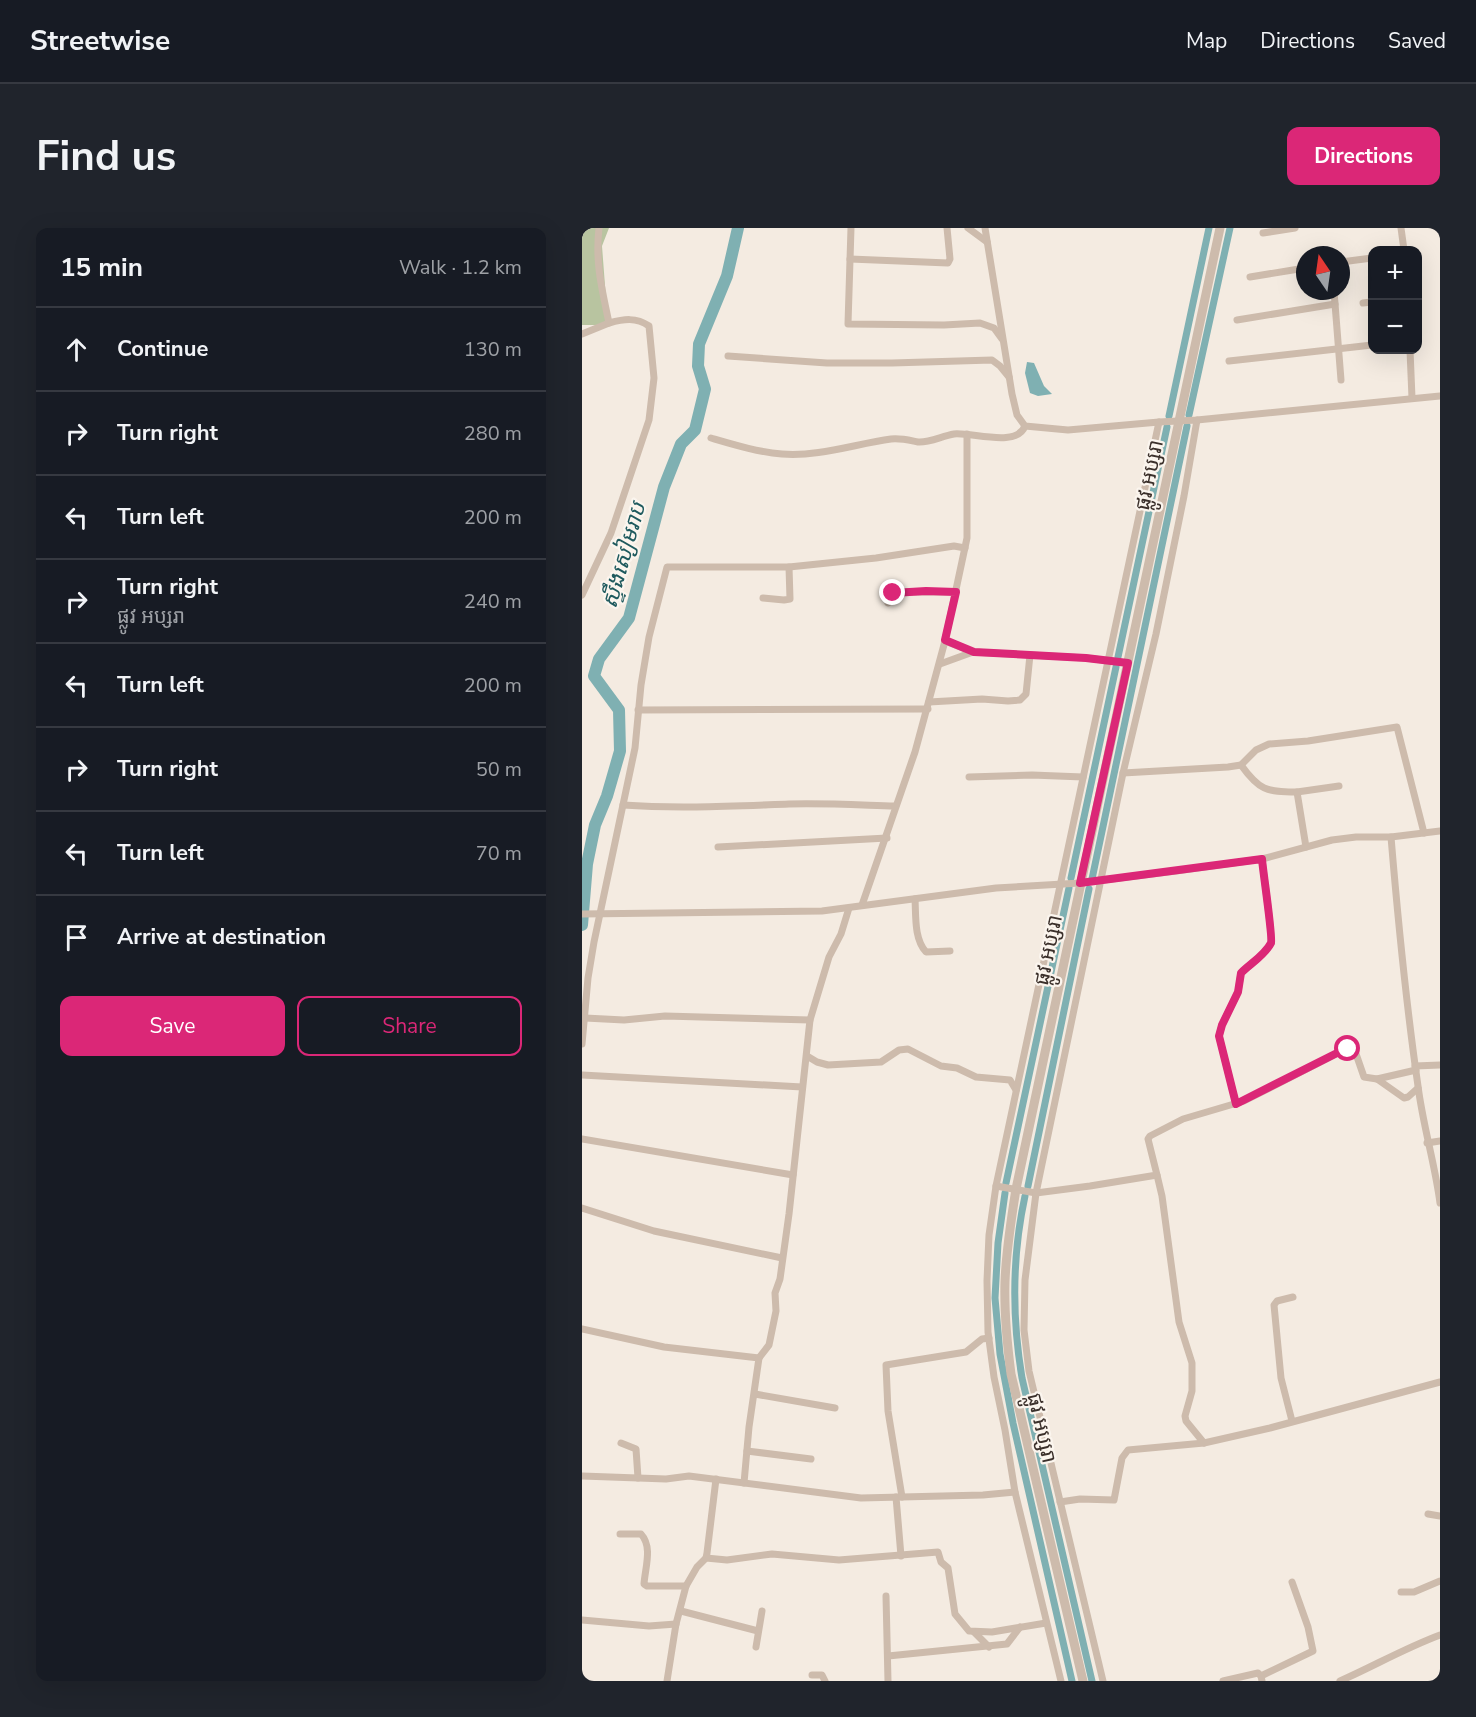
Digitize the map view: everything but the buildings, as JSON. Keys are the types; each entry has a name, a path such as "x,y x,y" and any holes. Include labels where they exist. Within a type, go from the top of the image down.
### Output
{"street":[{"path":"599,228 597,251 601,291 609,323"},
{"path":"851,228 847,315 849,324 980,323 994,328 1004,344"},
{"path":"850,259 948,263 950,259 947,228"},
{"path":"968,228 987,242"},
{"path":"985,228 1009,378 1017,415 1025,426 1068,430 1440,396"},
{"name":"ផ្លូវ អប្សរា","path":"1083,1681 1011,1374 1006,1331 1005,1281 1016,1189 1220,228"},
{"path":"1263,232 1295,228"},
{"path":"1401,228 1403,246"},
{"path":"1350,261 1368,259"},
{"path":"1250,277 1296,269"},
{"path":"1335,300 1341,380"},
{"path":"1363,303 1368,302"},
{"path":"1237,320 1335,304"},
{"path":"582,334 609,323 632,319 643,322 649,326 654,378 652,408 646,432 611,533 582,595"},
{"path":"1229,361 1368,345"},
{"path":"1410,354 1412,398"},
{"path":"729,356 827,363 928,363 992,360 1009,378"},
{"path":"1103,1681 1029,1371 1024,1330 1025,1280 1036,1193 1123,773 1156,634 1197,420"},
{"path":"1061,1681 1015,1492 994,1377 988,1338 989,1235 996,1186 1159,422"},
{"path":"711,438 747,449 790,454 824,452 898,438 921,442 948,435 1014,437 1022,433 1025,426"},
{"path":"862,905 915,752 940,664 965,548 968,501 967,434"},
{"path":"582,1044 597,914 635,748 649,637 667,567 789,567 876,558 954,546 965,548"},
{"path":"763,597 784,600 789,598 789,567"},
{"path":"888,603 891,595 896,592 956,592"},
{"path":"945,640 974,652 1128,663"},
{"path":"940,664 974,652"},
{"path":"638,710 928,705 982,699 1020,700 1026,694 1030,655"},
{"path":"1123,773 1241,765 1256,750 1269,744 1317,740 1397,727 1424,833"},
{"path":"1241,765 1264,789 1277,792 1297,792 1339,786"},
{"path":"969,777 1032,775 1083,777"},
{"path":"1297,792 1306,846"},
{"path":"623,805 652,807 746,807 791,804 895,806"},
{"path":"582,914 822,911 996,888 1080,883 1262,859 1306,846 1356,837 1391,837 1440,831"},
{"path":"1391,837 1402,972 1427,1143 1439,1183 1440,1203"},
{"path":"718,847 887,838"},
{"path":"1236,1104 1219,1036 1238,992 1241,973 1268,948 1272,938 1262,859"},
{"path":"915,899 919,942 922,948 926,952 950,951"},
{"path":"744,1483 759,1358 766,1350 771,1337 776,1311 776,1293 780,1279 793,1175 810,1020 829,957 849,908"},
{"path":"585,1018 624,1020 665,1016 810,1020"},
{"path":"807,1056 828,1065 881,1062 899,1050 908,1049 941,1066 957,1068 976,1077 1010,1080 1017,1090"},
{"path":"1204,1443 1186,1421 1185,1416 1192,1391 1192,1363 1179,1322 1162,1196 1150,1136 1183,1119 1236,1104 1348,1049 1357,1053 1364,1077 1377,1079 1415,1068 1440,1065"},
{"path":"582,1075 802,1087"},
{"path":"1377,1079 1404,1098 1418,1088"},
{"path":"582,1139 793,1175"},
{"path":"1427,1143 1440,1141"},
{"path":"996,1186 1036,1193 1157,1175"},
{"path":"582,1208 654,1231 782,1258"},
{"path":"1292,1421 1281,1378 1274,1305 1277,1301 1293,1297"},
{"path":"582,1329 664,1347 759,1358"},
{"path":"901,1556 899,1497 888,1411 886,1365 966,1352 982,1339 988,1338"},
{"path":"1060,1502 1080,1499 1114,1500 1122,1458 1128,1450 1204,1443 1440,1382"},
{"path":"755,1394 835,1408"},
{"path":"621,1443 636,1449 638,1478"},
{"path":"747,1451 811,1460"},
{"path":"582,1476 638,1478 689,1476 861,1498 1015,1492"},
{"path":"667,1681 676,1624 686,1586 697,1566 706,1558 716,1479"},
{"path":"1428,1514 1440,1516"},
{"path":"620,1534 641,1534 644,1537 648,1547 645,1584 647,1586 686,1586"},
{"path":"706,1558 727,1560 772,1554 839,1560 938,1552 941,1562 948,1568 955,1614 969,1631 992,1632 1046,1623"},
{"path":"1401,1592 1414,1592 1440,1581"},
{"path":"1224,1681 1258,1673 1261,1678 1312,1651 1308,1627 1292,1582"},
{"path":"885,1596 888,1681"},
{"path":"681,1611 758,1631"},
{"path":"756,1647 762,1611"},
{"path":"582,1620 649,1626 676,1624"},
{"path":"888,1656 1007,1644 1020,1627"},
{"path":"974,1632 989,1647"},
{"path":"1340,1681 1405,1648 1440,1635"},
{"path":"812,1675 822,1675 825,1681"}],"green space":[{"path":"582,228 609,228 602,246 608,325 582,325"}],"water":[{"path":"1027,362 1034,363 1044,386 1052,394 1038,396 1030,393 1025,373"}],"waterway":[{"name":"ស្ទឹងសៀមរាប","path":"582,925 587,864 595,825 607,796 620,751 619,710 594,676 599,659 629,618 664,487 681,444 695,430 705,389 698,366 699,344 727,276 738,228"},
{"path":"1169,416 1209,228"},
{"path":"1189,415 1230,228"},
{"path":"1092,879 1187,426"},
{"path":"1118,657 1167,427"},
{"path":"1071,878 1116,667"},
{"path":"1006,1183 1069,888"},
{"path":"1028,1186 1089,889"},
{"path":"1005,1193 998,1243 995,1298 1000,1354 1013,1423 1072,1681"},
{"path":"1025,1196 1018,1241 1015,1287 1016,1333 1022,1378 1092,1681"}],"route":[{"path":"893,593 956,592 945,640 974,652 1086,658 1128,663 1080,883 1262,859 1272,938 1268,948 1239,976 1240,987 1219,1036 1236,1104 1348,1049"}]}
